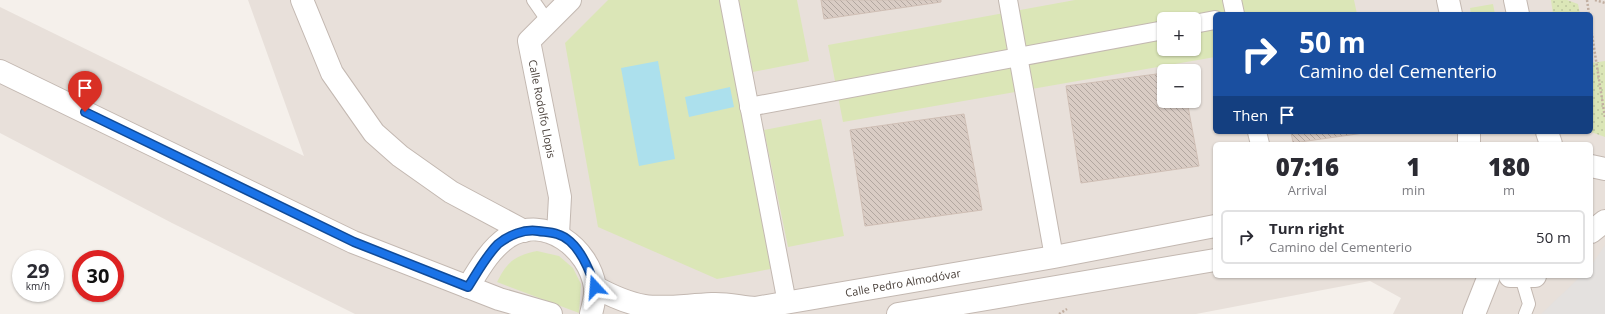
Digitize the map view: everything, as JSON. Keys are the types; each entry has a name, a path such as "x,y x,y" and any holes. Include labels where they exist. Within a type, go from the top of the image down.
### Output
{"street":[{"path":"302,0 332,73 374,133 400,156 451,192 524,232"},
{"name":"Calle Rodolfo Llopis","path":"558,234 560,197 529,41 549,23 570,0"},
{"path":"729,0 787,303"},
{"path":"1008,0 1054,257"},
{"path":"1232,0 1235,12"},
{"path":"1448,0 1451,12"},
{"path":"1515,0 1518,12"},
{"path":"1201,23 1213,20"},
{"path":"749,107 1157,31"},
{"path":"0,71 354,242 468,287 551,314"},
{"path":"1593,166 1605,169"},
{"path":"1593,230 1605,220"},
{"name":"Calle Pedro Almodóvar","path":"595,287 612,300 626,307 644,312 714,304 755,308 1054,257 1213,226"},
{"path":"468,287 498,245 510,236 535,231 558,234 569,241 580,254 589,269 595,287 591,314"},
{"path":"898,314 1213,260"},
{"path":"1474,314 1488,278"}],"lane":[{"path":"533,0 549,23"},
{"path":"1522,278 1529,304 1525,314"}],"path":[{"path":"1587,0 1589,12"},
{"path":"1595,0 1605,3"},
{"path":"1593,41 1605,118"}],"shaded area":[{"path":"248,0 1605,0 1605,314 1393,314 1401,298 1370,281 1196,314 355,314 172,223 0,133 0,7 304,156"},
{"path":"1605,245 1605,314 1541,314 1579,278 1593,278 1593,263"}],"green space":[{"path":"608,0 724,0 776,268 717,279 598,227 565,43"},
{"path":"739,0 797,0 809,61 753,72"},
{"path":"1075,0 1354,0 1357,12 1213,12 1213,57 1175,64 1157,64 1157,67 843,122 828,45"},
{"path":"1551,0 1567,0 1578,4 1580,12 1553,12"},
{"path":"1493,4 1495,12 1471,12 1470,8"},
{"path":"1605,61 1605,137 1593,133 1593,63"},
{"path":"821,119 844,236 788,247 764,130"},
{"path":"537,251 559,256 573,268 581,284 579,313 497,282 504,269 512,261 522,255"}],"water":[{"path":"658,61 675,159 639,166 621,68"},
{"path":"730,87 734,107 689,117 685,97"}],"building":[{"path":"821,0 941,0 941,2 824,19"},
{"path":"1157,74 1157,108 1188,108 1199,166 1081,183 1066,86"},
{"path":"964,114 982,210 865,226 850,130"},
{"path":"1291,134 1357,134 1300,142 1293,142"}],"route":[{"path":"85,112 354,242 468,287 486,258 498,245 510,236 535,231 558,234 569,241 580,254 589,269 595,287"}]}
